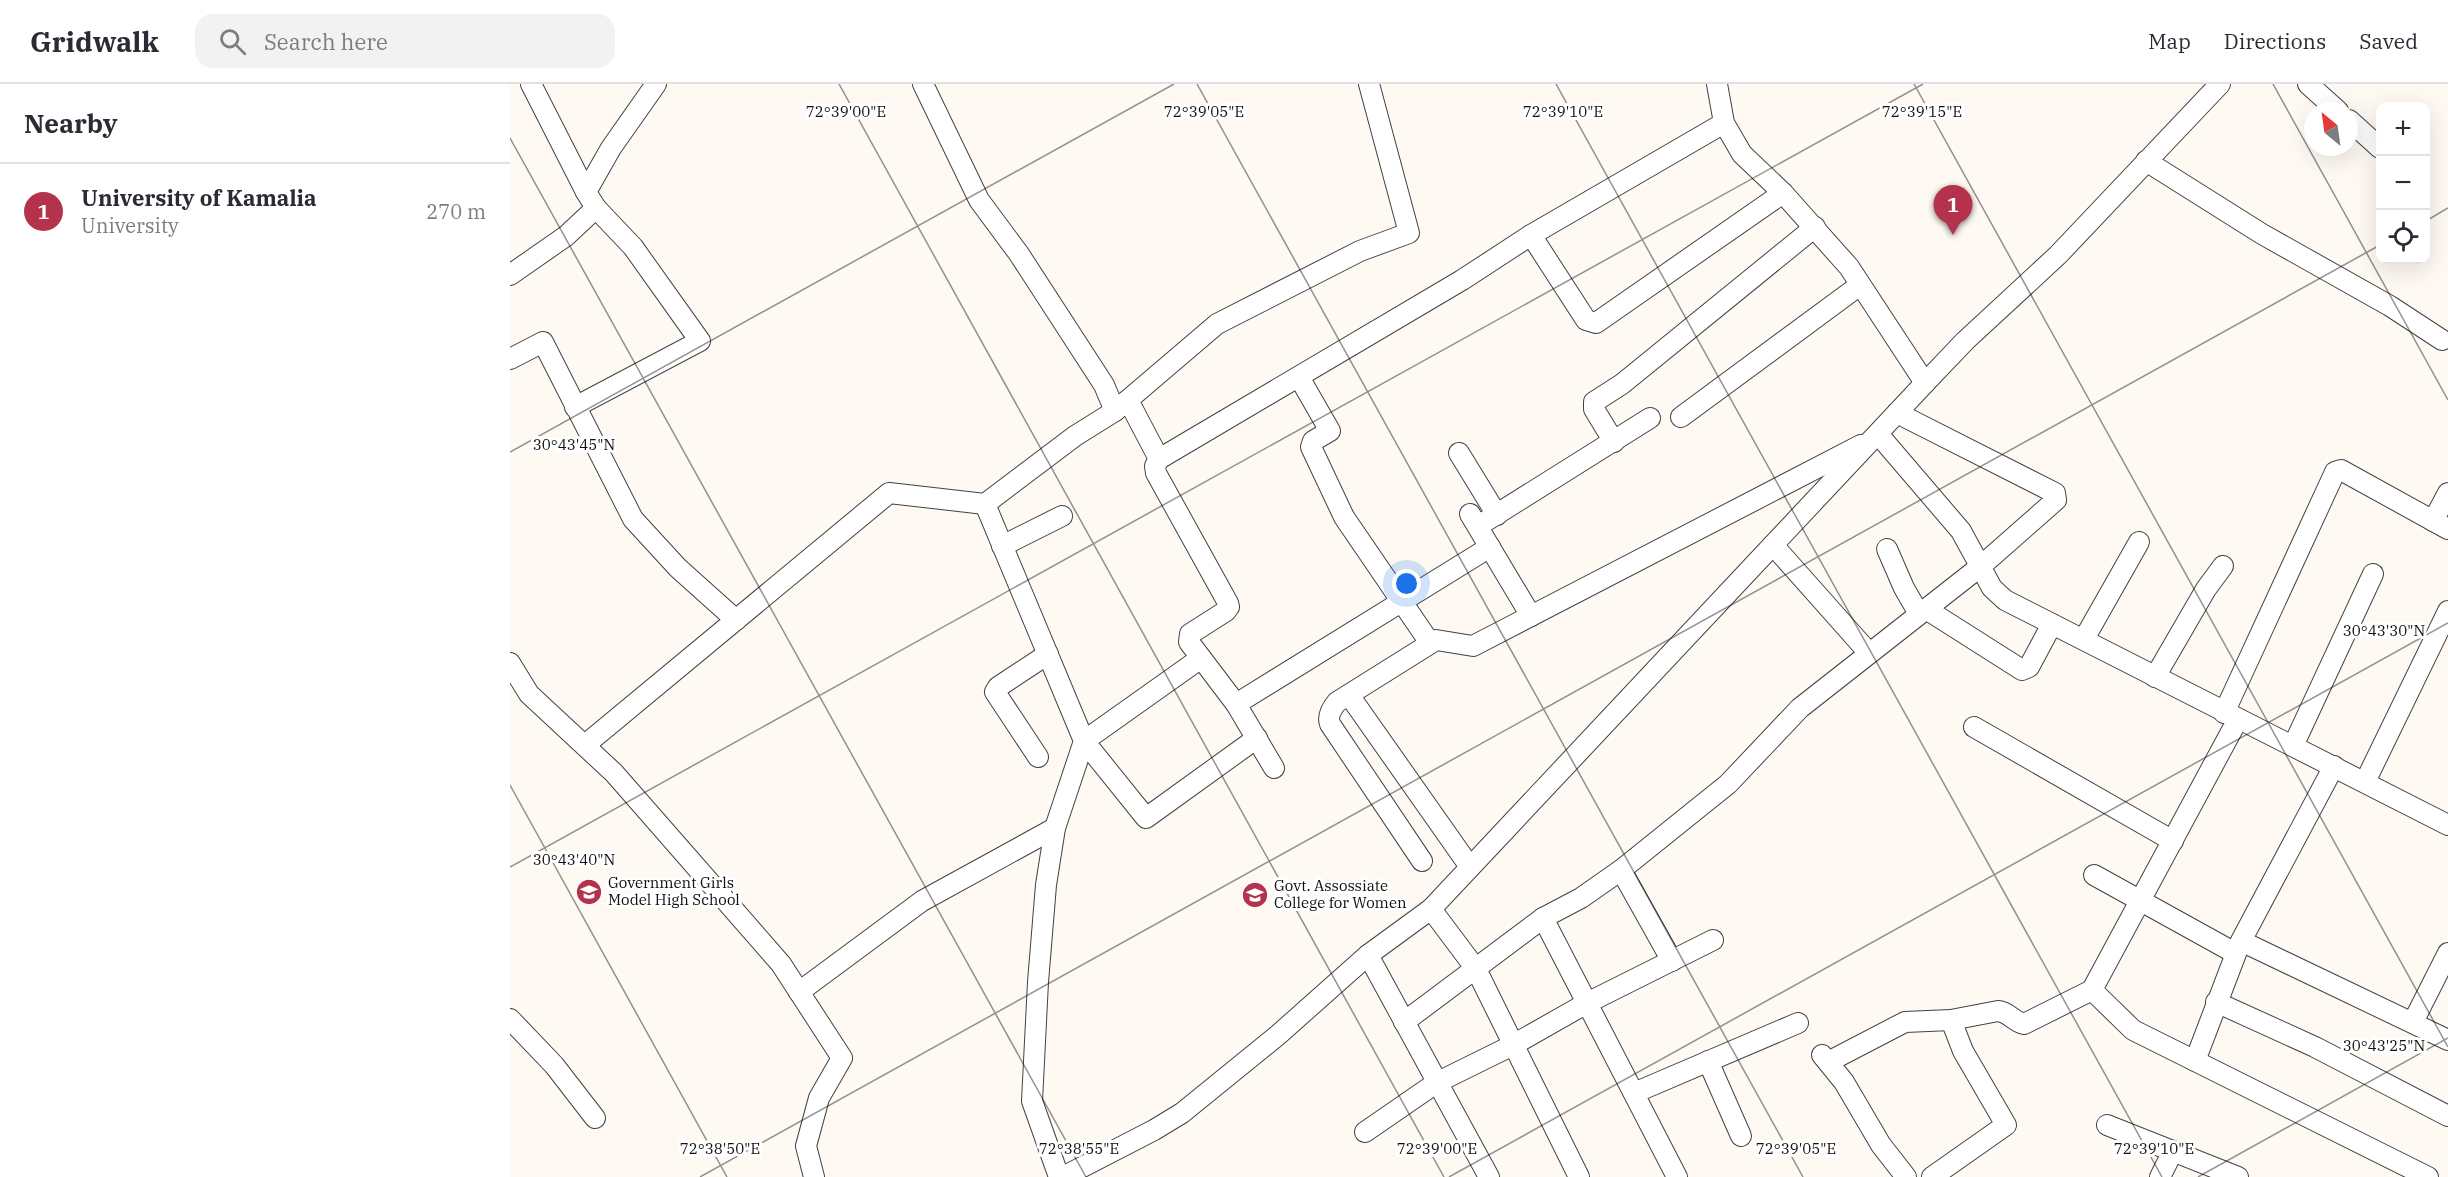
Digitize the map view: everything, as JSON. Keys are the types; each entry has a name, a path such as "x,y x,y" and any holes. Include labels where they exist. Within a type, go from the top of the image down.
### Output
{"street":[{"path":"531,84 591,200 633,247 700,341 575,407"},
{"path":"511,269 566,236 591,200 610,148 656,84"},
{"path":"923,84 979,200 1018,254 1104,385 1122,405 1158,459"},
{"path":"585,745 889,493 985,504 1075,436 1122,405 1217,324 1360,251 1409,233 1368,84"},
{"path":"1717,84 1725,123 1742,154 1815,227 1849,267 1925,383"},
{"path":"1201,658 1084,741 1055,828 1046,885 1032,1101 1061,1177 1154,1130 1182,1113 1278,1035 1368,955 1431,909 1897,412 1965,341 2058,255 2220,84"},
{"path":"2308,84 2328,102"},
{"path":"1274,768 1236,704 1188,638 1229,607 1156,473 1155,466 1158,459 1462,280 1531,235 1725,123"},
{"path":"2358,128 2376,144"},
{"path":"2146,161 2262,234 2390,306 2442,340"},
{"path":"1531,235 1586,320 1596,323 1782,193"},
{"path":"1614,442 1594,409 1594,402 1622,384 1815,227"},
{"path":"1682,417 1860,285"},
{"path":"510,359 543,342 633,519 678,568 736,620"},
{"path":"1299,377 1330,431 1313,441 1311,447 1344,517 1430,643"},
{"path":"1404,1022 1543,918 1581,898 1621,870 1728,784 1800,708 1982,566 2056,500 2055,493 1897,412"},
{"path":"1531,616 1474,520 1497,515 1650,418"},
{"path":"1876,436 1952,519 1982,566 1992,588 2005,600 2448,825"},
{"path":"1422,861 1330,724 1332,707 1438,639 1470,646 1876,436"},
{"path":"1459,453 1497,515"},
{"path":"1906,1177 1881,1145 1844,1082 1825,1058 1905,1022 1951,1020 1998,1011 2005,1012 2018,1023 2024,1024 2092,990 2173,841 2231,716 2335,472 2341,470 2441,525 2448,493"},
{"path":"985,504 1084,741 1146,818 1257,738"},
{"path":"1002,546 1062,516"},
{"path":"2084,639 2139,542"},
{"path":"1773,545 1869,653"},
{"path":"1236,704 1490,546"},
{"path":"1887,549 1904,588 1923,612 2022,670 2029,667 2052,624"},
{"path":"2155,677 2206,589 2223,566"},
{"path":"2293,746 2373,574"},
{"path":"2366,782 2448,612"},
{"path":"1038,757 995,692 998,687 1048,654"},
{"path":"510,663 529,694 614,773 781,964 842,1058 819,1098 806,1146 814,1177"},
{"path":"1349,695 1470,867"},
{"path":"1974,726 2173,841"},
{"path":"2195,1061 2238,947 2334,766"},
{"path":"799,992 922,901 1055,828"},
{"path":"1621,870 1672,961"},
{"path":"2094,875 2141,901 2238,947 2414,1022 2448,1040"},
{"path":"1431,909 1476,969 1579,1177"},
{"path":"1543,918 1677,1177"},
{"path":"1365,1132 1436,1083 1513,1045 1587,1003 1713,940"},
{"path":"2414,1022 2448,953"},
{"path":"1368,955 1488,1177"},
{"path":"2092,990 2133,1030 2425,1176"},
{"path":"2216,1002 2315,1047 2448,1116"},
{"path":"510,1019 554,1065 595,1118"},
{"path":"1932,1177 2006,1125 1964,1051 1951,1020"},
{"path":"1634,1093 1798,1023"},
{"path":"1708,1061 1742,1136"},
{"path":"2107,1125 2238,1177"},
{"path":"2160,1177 2173,1151"}],"place":[{"name":"University of Kamalia","path":"1953,235"},
{"name":"Government Girls Model High School","path":"589,892"},
{"name":"Govt. Assossiate College for Women","path":"1255,895"}]}
